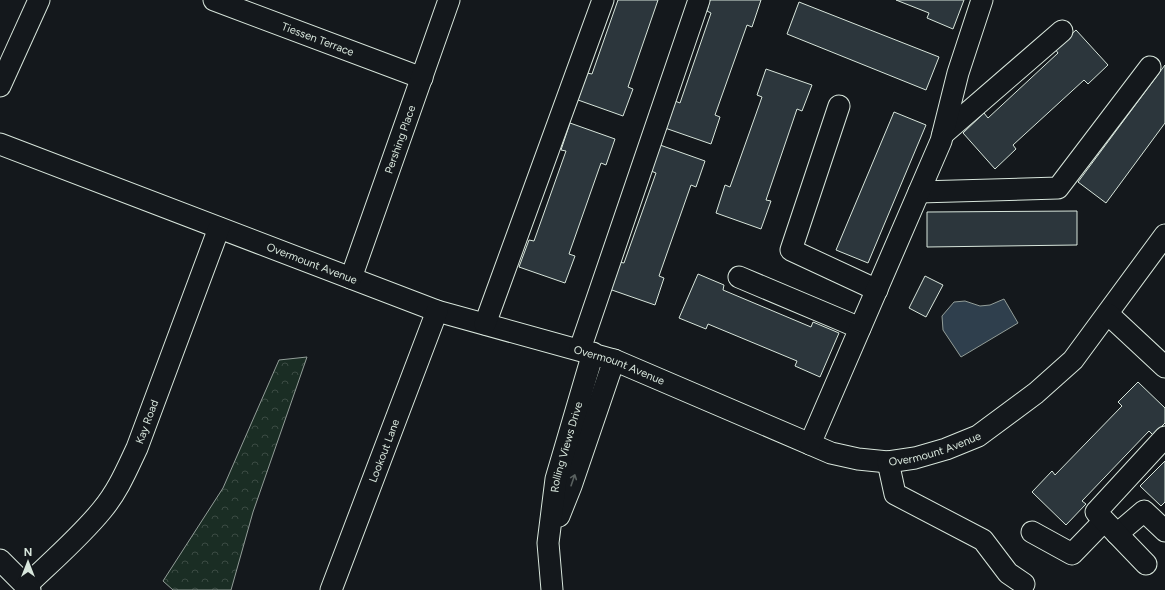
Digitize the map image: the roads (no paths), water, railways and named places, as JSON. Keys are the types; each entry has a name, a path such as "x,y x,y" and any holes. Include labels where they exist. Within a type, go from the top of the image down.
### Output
{"street":[{"path":"0,86 39,0"},
{"name":"Tiessen Terrace","path":"214,0 422,78"},
{"name":"Pershing Place","path":"351,278 449,0"},
{"path":"485,324 604,0"},
{"name":"Rolling Views Drive","path":"552,590 548,543 556,479 586,351 699,0"},
{"path":"810,444 943,134 958,73 982,0"},
{"path":"943,134 1062,31"},
{"path":"919,192 1058,188 1150,67"},
{"path":"839,106 791,250 877,290"},
{"name":"Overmount Avenue","path":"0,144 437,311 586,351 614,360 831,453 858,459 888,462 914,458 946,449 978,436 1036,393 1073,360 1165,235"},
{"name":"Kay Road","path":"28,588 103,509 126,471 137,448 219,228"},
{"path":"739,277 860,328"},
{"name":"Lookout Lane","path":"331,590 437,311"},
{"path":"1108,314 1165,367"},
{"name":"Rolling Views Drive","path":"548,543 571,486 614,360"},
{"path":"1146,564 1096,512 1165,437"},
{"path":"888,462 895,494 983,540 1008,573 1027,588"},
{"path":"1032,532 1072,554 1111,527 1144,511 1165,531"},
{"path":"0,560 28,588"}],"water":[{"path":"1004,299 1018,323 961,357 943,330 942,316 954,302 965,301 980,306 990,305"}]}
